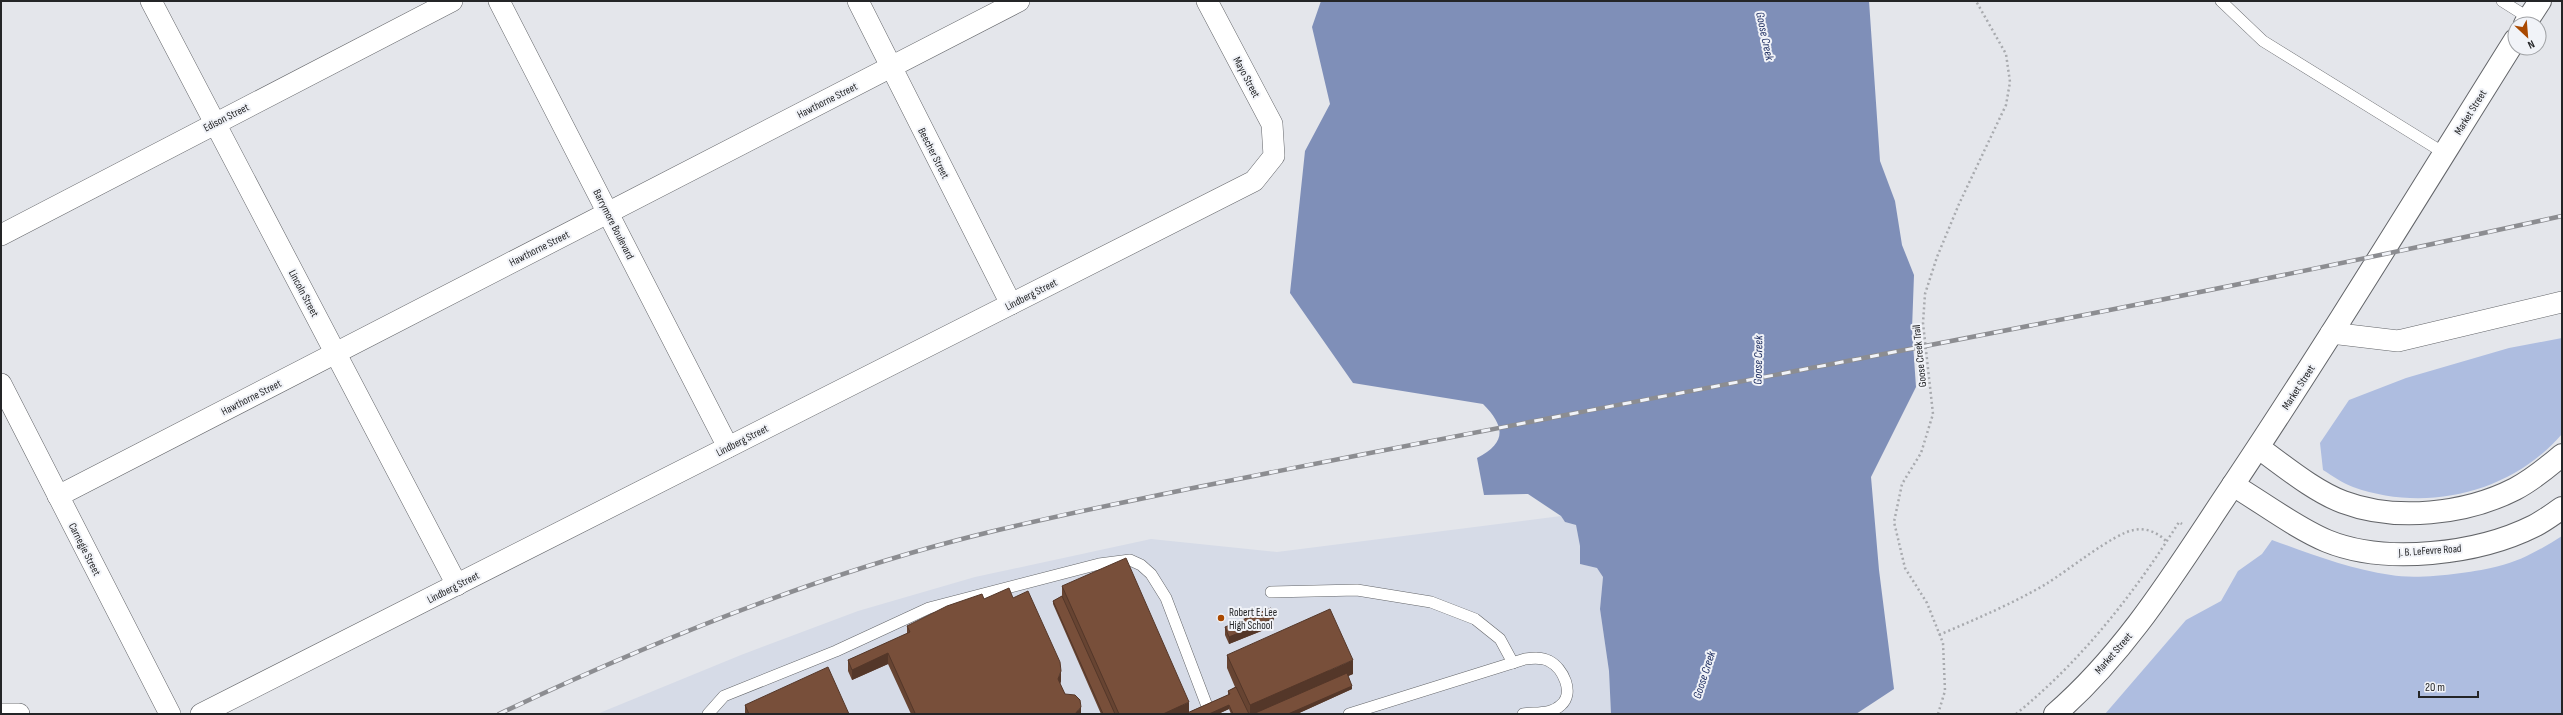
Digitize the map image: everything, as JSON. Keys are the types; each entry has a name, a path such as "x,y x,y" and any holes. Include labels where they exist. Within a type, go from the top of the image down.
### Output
{"main road":[{"name":"Market Street","path":"2055,714 2116,652 2159,597 2258,448 2507,53"},
{"path":"2258,448 2308,482 2343,502 2373,509 2406,513 2446,510 2476,503 2515,489 2544,471 2562,455"},
{"name":"J. B. LeFevre Road","path":"2234,485 2327,541 2366,550 2406,554 2452,551 2487,543 2534,526 2562,508"}],"street":[{"name":"Lincoln Street","path":"151,1 457,585"},
{"name":"Edison Street","path":"1,235 452,1"},
{"name":"Barrymore Boulevard","path":"500,1 728,447"},
{"name":"Beecher Street","path":"858,1 1011,304"},
{"name":"Hawthorne Street","path":"58,496 1019,1"},
{"name":"Mayo Street","path":"1207,1 1272,124 1274,156"},
{"name":"Lindberg Street","path":"201,714 1254,181 1274,156"},
{"path":"2331,333 2398,341 2562,302"},
{"name":"Carnegie Street","path":"1,384 170,714"},
{"path":"1,714 19,714"}],"lane":[{"path":"2221,1 2263,41 2444,153"},
{"path":"2502,1 2532,14"},
{"path":"708,714 724,696 836,651 929,608 1099,564 1130,560 1141,565 1151,574 1166,598 1210,714"},
{"path":"1271,592 1357,590 1431,602 1474,619 1500,639 1514,663"},
{"path":"1349,714 1514,663 1537,658 1549,661 1560,669 1566,682 1567,695 1562,710 1522,714"}],"path":[{"name":"Goose Creek Trail","path":"1938,714 1945,691 1943,643 1927,603 1905,568 1894,522 1902,484 1921,453 1933,414 1923,323 1925,294 1937,257 1959,204 2006,105 2010,82 2006,54 1976,1"},
{"path":"2016,714 2045,690 2090,644 2135,588 2179,522 2200,534"},
{"path":"1939,634 2003,609 2072,568 2119,535 2134,529 2149,531 2159,535 2166,542"}],"shaded area":[{"path":"2562,338 2562,434 2541,454 2518,471 2493,484 2466,492 2438,497 2409,498 2381,495 2353,487 2323,470 2320,443 2349,400 2406,378 2509,348"},
{"name":"Robert E. Lee High School","path":"1561,516 1565,522 1576,525 1580,546 1580,564 1597,568 1603,577 1600,609 1609,671 1611,714 597,714 741,655 858,611 975,577 1151,539 1277,552"},
{"path":"2562,536 2562,714 2105,714 2186,620 2221,601 2238,571 2262,554 2272,540 2360,569 2391,575 2415,577 2460,573 2488,569 2507,564 2532,554"}],"water":[{"name":"Goose Creek","path":"1321,1 1869,1 1880,161 1895,201 1902,245 1914,275 1912,329 1916,387 1871,477 1879,570 1894,689 1856,714 1611,714 1609,671 1600,609 1603,577 1597,568 1580,564 1580,546 1576,525 1565,522 1561,516 1528,494 1484,495 1477,458 1493,446 1498,440 1500,434 1499,427 1491,412 1483,404 1353,383 1290,293 1305,151 1330,104 1312,27"}],"building":[{"path":"1126,558 1189,702 1163,714 1119,714 1062,586"},
{"path":"1009,588 1013,598 1028,591 1060,662 1061,671 1058,679 1065,694 1075,695 1080,700 1081,707 1075,714 913,714 915,713 888,653 852,670 848,660 910,632 907,626 947,606 982,594 984,599"},
{"path":"1062,596 1115,714 1103,714 1053,601"},
{"path":"1271,608 1274,618 1229,637 1225,627"},
{"path":"1330,609 1353,660 1250,705 1227,655"},
{"path":"828,667 849,714 749,714 745,705"},
{"path":"1347,673 1352,686 1288,714 1253,714"},
{"path":"1236,687 1249,714 1233,714 1229,705 1209,714 1185,714 1230,694 1228,691"}],"railway":[{"path":"499,714 610,663 724,616 899,556 1015,526 1188,489 1431,441 2070,318 2439,243 2562,216"}],"place":[{"name":"Robert E. Lee High School","path":"1221,618"}]}
